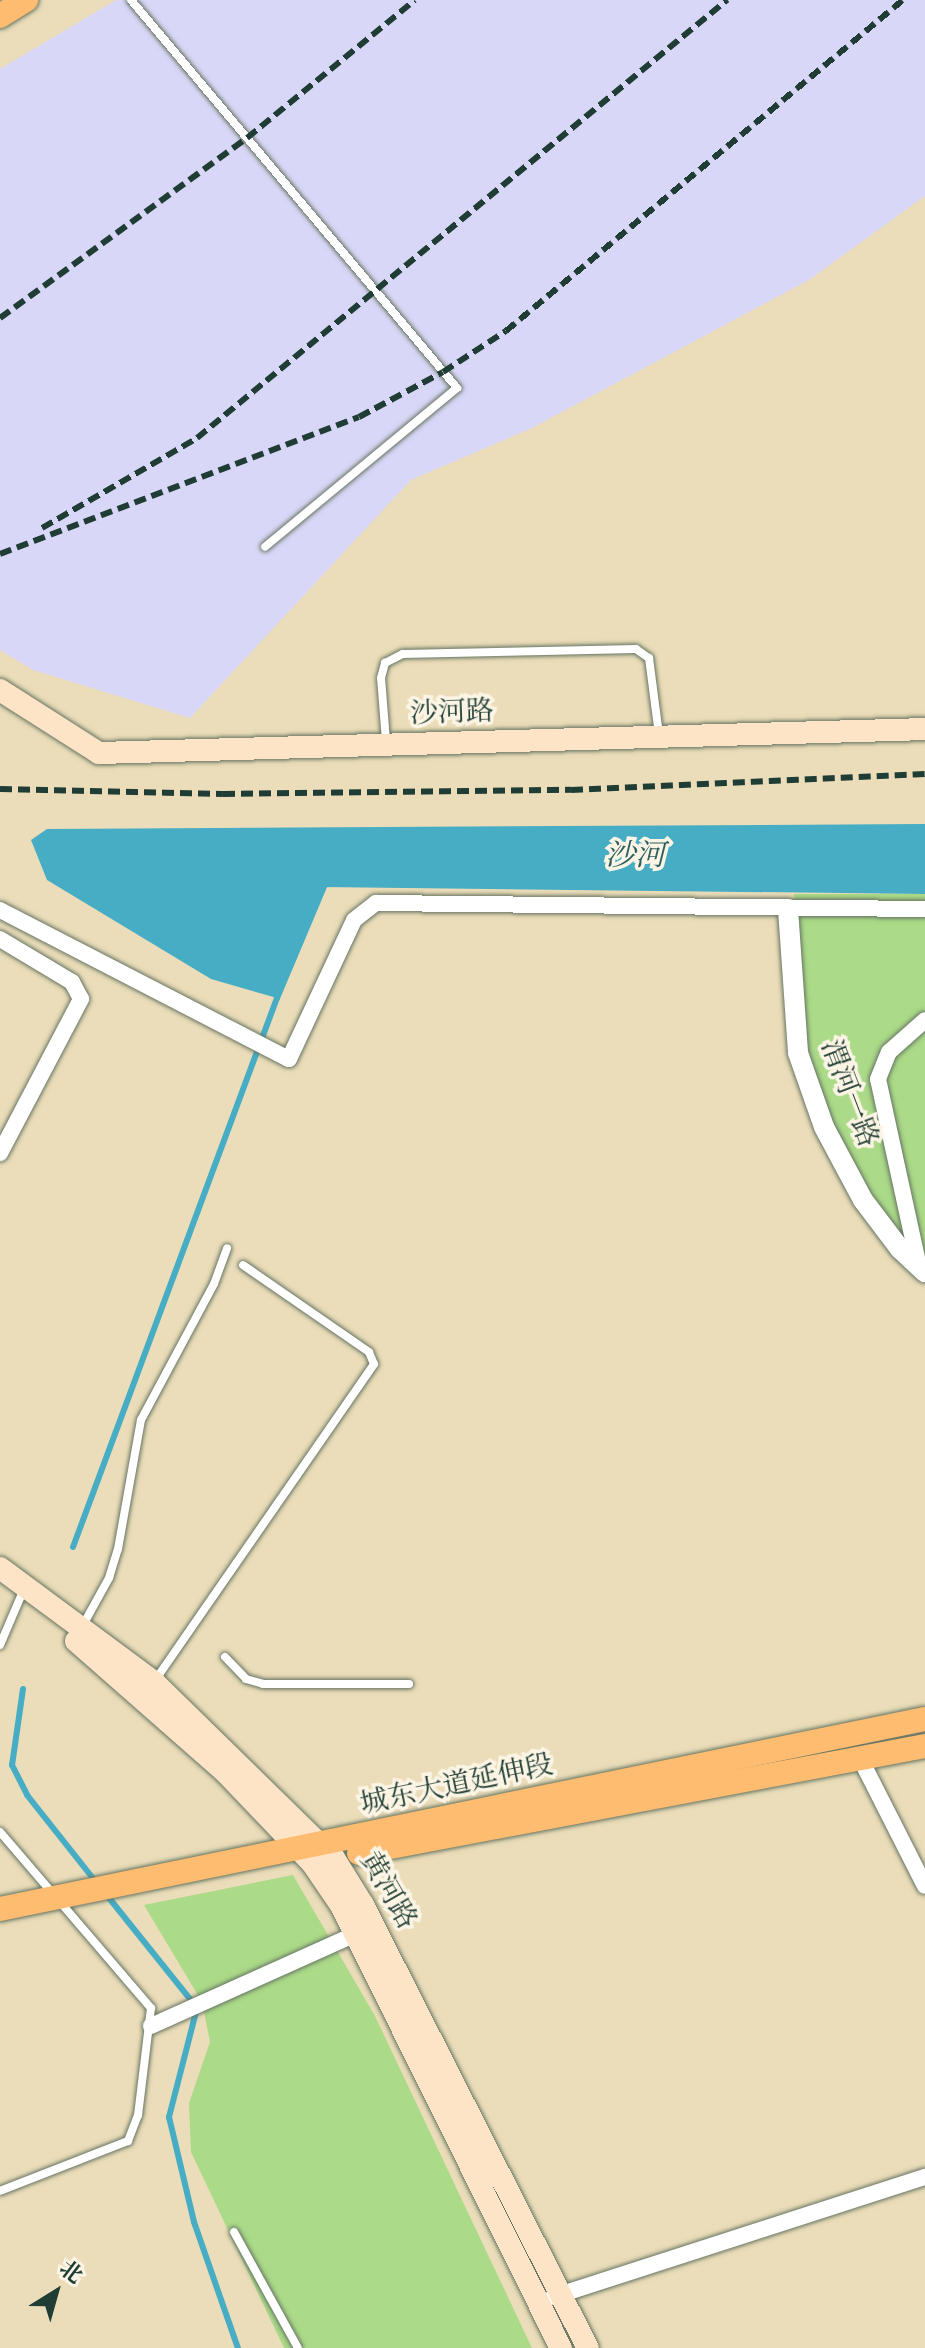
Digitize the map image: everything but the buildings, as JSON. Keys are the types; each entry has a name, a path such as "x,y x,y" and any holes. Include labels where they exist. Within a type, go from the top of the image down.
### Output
{"main road":[{"path":"0,16 26,0"},
{"name":"沙河路","path":"0,690 99,753 925,729"},
{"name":"黄河路","path":"0,1568 23,1592 149,1689 317,1854 363,1905 588,2348"},
{"name":"黄河路","path":"0,1587 23,1592"},
{"name":"城东大道延伸段","path":"0,1926 925,1719"},
{"name":"城东大道延伸段","path":"0,1909 861,1760 925,1746"},
{"name":"黄河路","path":"317,1854 561,2348"}],"street":[{"path":"0,910 289,1059 354,920 376,903 925,909"},
{"name":"渭河一路","path":"788,909 798,1053 824,1127 863,1200 922,1269"},
{"path":"0,939 72,982 81,999 0,1153"},
{"path":"922,1269 878,1079 889,1052 925,1020"},
{"path":"861,1760 925,1886"},
{"path":"151,2026 208,2003 282,1963 356,1934"},
{"path":"539,2302 925,2177"}],"lane":[{"path":"131,0 457,388 265,547"},
{"path":"387,746 381,678 385,663 403,654 636,649 649,658 659,737"},
{"path":"78,1633 114,1563 141,1420 214,1284 227,1248"},
{"path":"149,1689 374,1364 369,1352 243,1265"},
{"path":"0,1645 23,1592"},
{"path":"225,1657 246,1679 263,1684 409,1684"},
{"path":"0,1832 119,1967 151,2008 138,2115 128,2141 0,2191"},
{"path":"234,2232 298,2348"}],"shaded area":[{"path":"116,0 925,0 925,196 809,280 532,428 411,480 190,718 33,670 0,650 0,69"}],"green space":[{"path":"794,894 925,894 925,1260 870,1198 834,1129 813,1072 798,996"},
{"path":"293,1875 375,2016 532,2348 284,2348 191,2152 189,2103 210,2042 202,2002 144,1905"}],"water":[{"name":"沙河","path":"925,824 925,894 322,887 277,998 211,979 47,880 31,840 47,829"}],"waterway":[{"path":"73,1547 277,998 326,882"},
{"path":"23,1689 12,1765 27,1795 96,1882"},
{"path":"105,1893 197,2008 169,2117 194,2222 238,2348"}],"railway":[{"path":"0,318 247,138 415,0"},
{"path":"42,528 197,438 727,0"},
{"path":"0,554 359,417 443,372 506,331 903,0"},
{"path":"0,789 223,794 571,790 925,774"}]}
